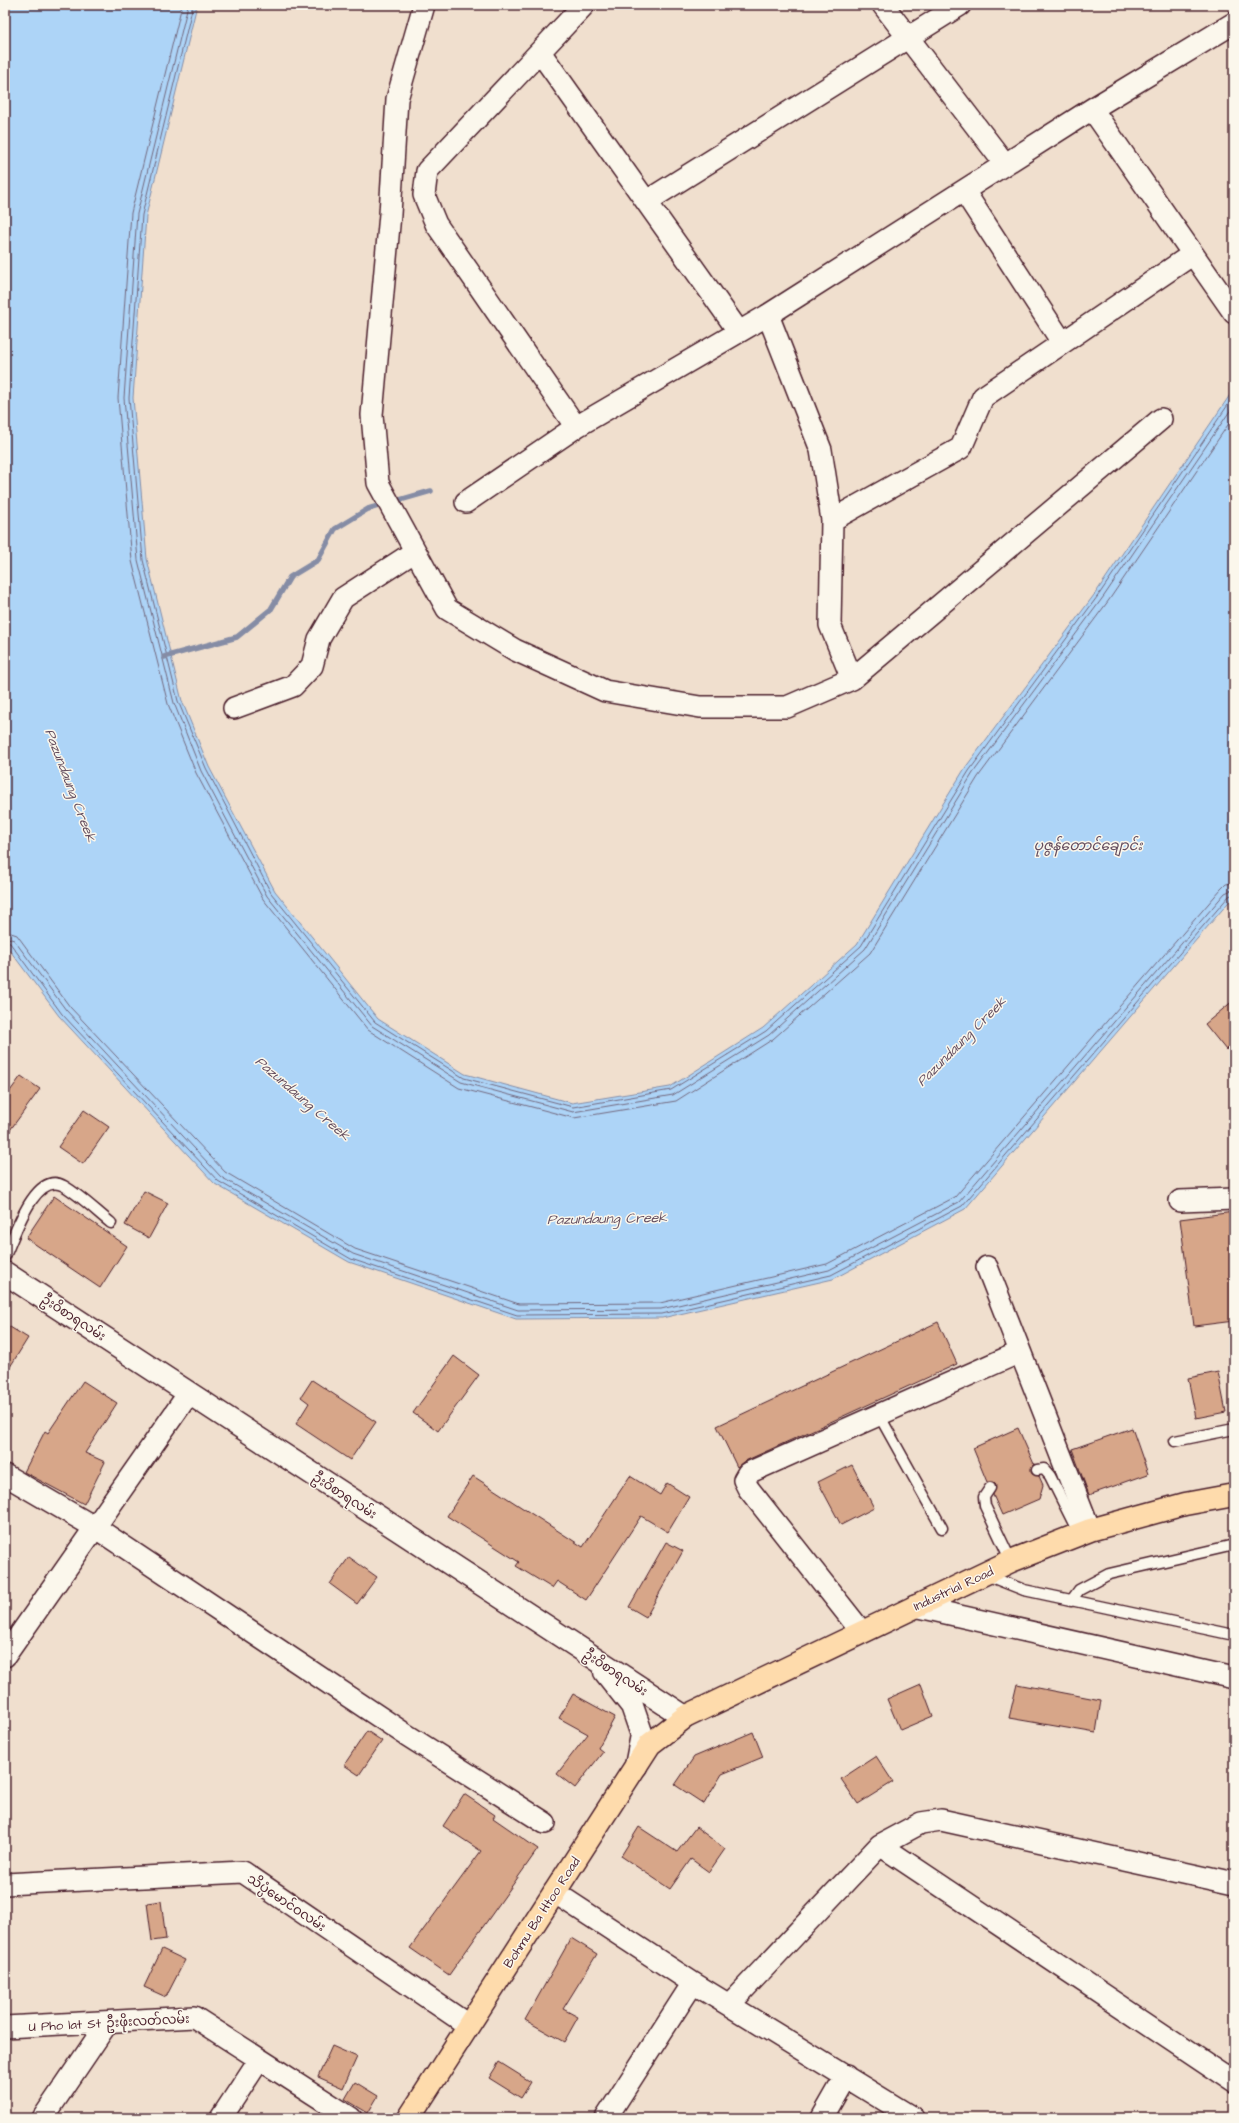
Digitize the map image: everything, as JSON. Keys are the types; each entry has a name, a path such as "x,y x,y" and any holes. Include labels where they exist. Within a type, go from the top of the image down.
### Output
{"main road":[{"name":"ဦးဝိစာရလမ်း","path":"5,1273 685,1717"},
{"name":"Industrial Road","path":"685,1717 861,1631 1011,1561 1085,1532 1185,1504 1234,1495"},
{"path":"586,1652 616,1684 632,1706 642,1735 636,1766"},
{"name":"Bohmu Ba Htoo Road","path":"409,2118 650,1744 685,1717"}],"street":[{"path":"424,5 396,99 390,214 372,415 378,483 414,552 447,609 515,650 605,691 700,707 788,707 852,679 1161,419"},
{"path":"576,426 436,224 424,195 427,171 584,5"},
{"path":"883,5 1005,164"},
{"path":"647,201 960,5"},
{"path":"466,502 576,426 768,315 1092,109 1234,23"},
{"path":"540,52 739,332"},
{"path":"1092,109 1234,314"},
{"path":"964,190 1062,342"},
{"path":"832,520 961,448 983,397 1193,254"},
{"path":"768,315 821,450 832,520 830,625 852,679"},
{"path":"234,708 293,686 312,666 319,639 343,598 414,552"},
{"path":"1180,1201 1234,1199"},
{"path":"987,1267 1020,1352 1085,1532"},
{"path":"861,1631 748,1488 744,1480 748,1473 1020,1352"},
{"path":"5,1656 189,1393"},
{"path":"5,1475 96,1528 392,1725 545,1823"},
{"path":"915,1606 1234,1678"},
{"path":"729,2005 880,1845 921,1823 941,1820 1234,1884"},
{"path":"880,1845 1234,2082"},
{"name":"သိပ္ပံမောင်ဝလမ်း","path":"5,1884 243,1872 468,2025"},
{"path":"554,1892 693,1983 913,2118"},
{"path":"606,2118 693,1983"},
{"name":"U Pho lat St ဦးဖိုးလတ်လမ်း","path":"5,2027 194,2017 351,2118"},
{"path":"43,2118 108,2022"},
{"path":"221,2118 259,2060"},
{"path":"822,2118 846,2076"}],"lane":[{"path":"5,1256 34,1195 44,1186 53,1182 64,1186 111,1223"},
{"path":"880,1415 942,1528"},
{"path":"1175,1441 1234,1429"},
{"path":"1037,1470 1044,1469 1050,1476 1085,1532"},
{"path":"990,1488 984,1497 985,1506 1011,1561"},
{"path":"1071,1601 1080,1590 1109,1574 1234,1545"},
{"path":"982,1574 1024,1590 1234,1635"}],"water":[{"name":"ပုဇွန်တောင်ချောင်း","path":"5,5 197,5 146,216 133,398 147,559 182,701 209,767 275,891 378,1019 465,1074 572,1103 670,1087 763,1028 857,944 965,768 1097,591 1234,389 1234,896 965,1209 833,1279 662,1318 516,1319 349,1262 215,1184 59,1016 5,944"}],"building":[{"path":"1234,1000 1234,1043 1226,1050 1205,1024"},
{"path":"21,1076 40,1089 5,1137 5,1098"},
{"path":"84,1110 109,1127 83,1164 58,1147"},
{"path":"144,1191 168,1203 149,1238 125,1225"},
{"path":"54,1196 127,1246 100,1288 26,1238"},
{"path":"1234,1212 1234,1321 1194,1326 1180,1219"},
{"path":"938,1322 957,1364 743,1462 737,1467 717,1426"},
{"path":"5,1324 28,1338 5,1375"},
{"path":"454,1356 479,1375 438,1431 413,1413"},
{"path":"1218,1372 1226,1412 1196,1418 1188,1378"},
{"path":"312,1380 376,1422 350,1460 296,1424 309,1403 301,1397"},
{"path":"83,1381 117,1403 85,1453 105,1462 84,1504 24,1472 45,1431 48,1433"},
{"path":"1018,1428 1034,1464 1031,1468 1032,1474 1039,1476 1043,1485 1039,1499 1002,1515 993,1495 996,1485 993,1482 987,1482 973,1448"},
{"path":"1132,1428 1148,1474 1089,1495 1072,1449"},
{"path":"852,1465 874,1508 841,1525 818,1482"},
{"path":"473,1476 583,1547 630,1476 660,1495 667,1483 689,1497 668,1532 641,1516 586,1600 557,1581 552,1588 516,1566 519,1562 447,1516"},
{"path":"666,1542 683,1551 646,1617 629,1607"},
{"path":"349,1557 377,1577 357,1604 330,1584"},
{"path":"921,1684 933,1716 900,1730 887,1699"},
{"path":"1017,1684 1101,1700 1096,1733 1009,1718"},
{"path":"573,1694 615,1717 598,1748 603,1752 575,1788 557,1774 588,1734 559,1718"},
{"path":"367,1731 382,1741 359,1775 344,1765"},
{"path":"753,1732 763,1757 722,1774 704,1804 675,1785 694,1757"},
{"path":"876,1756 893,1782 858,1804 841,1779"},
{"path":"464,1794 495,1815 493,1818 538,1849 449,1975 410,1948 481,1851 443,1826"},
{"path":"639,1827 677,1852 696,1827 725,1849 709,1872 691,1859 670,1889 621,1856"},
{"path":"161,1901 166,1939 152,1941 147,1903"},
{"path":"571,1938 597,1954 563,2009 578,2017 564,2042 525,2020"},
{"path":"162,1949 185,1960 166,1997 144,1987"},
{"path":"332,2046 357,2057 343,2088 318,2077"},
{"path":"499,2062 531,2082 521,2098 489,2078"},
{"path":"355,2082 378,2096 368,2113 345,2099"}],"waterway":[{"path":"393,502 431,491"},
{"path":"164,657 237,637 271,609 290,577 318,560 335,529 368,509 385,504"}],"water label":[{"name":"Pazundaung Creek","path":"71,785"},
{"name":"Pazundaung Creek","path":"961,1041"},
{"name":"Pazundaung Creek","path":"303,1098"},
{"name":"Pazundaung Creek","path":"607,1218"}]}
